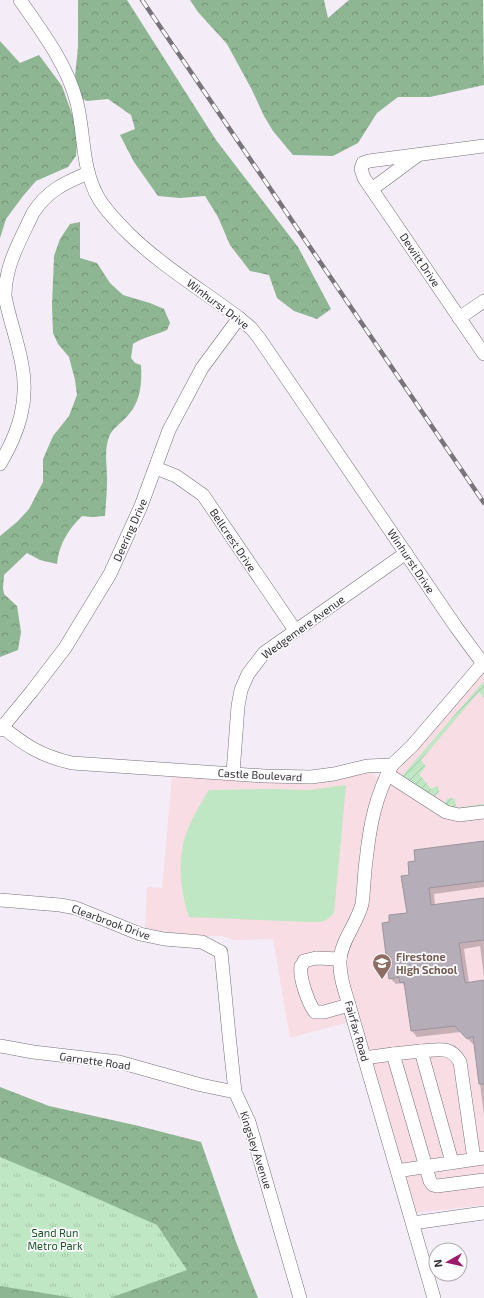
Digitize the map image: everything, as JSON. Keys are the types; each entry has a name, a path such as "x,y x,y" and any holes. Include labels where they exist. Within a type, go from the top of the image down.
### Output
{"street":[{"name":"Winhurst Drive","path":"20,0 55,51 71,84 77,102 88,173 104,206 130,235 168,266 251,328 456,626 484,663"},
{"path":"372,189 419,154 484,146"},
{"name":"Dewitt Drive","path":"419,154 369,161 363,163 361,169 364,178 484,354"},
{"path":"0,464 16,433 22,414 24,398 22,364 5,296 7,271 32,213 38,205 45,197 58,187 88,173"},
{"path":"459,318 484,301"},
{"name":"Deering Drive","path":"1,727 37,685 65,648 110,574 141,506 169,430 202,368 239,318"},
{"name":"Bellcrest Drive","path":"156,468 176,476 203,495 295,630"},
{"name":"Wedgemere Avenue","path":"233,773 240,694 244,682 253,665 264,653 295,630 406,553"},
{"path":"484,663 412,746 389,769 446,812 459,815 484,812"},
{"name":"Castle Boulevard","path":"1,727 32,749 49,757 72,762 265,776 311,777 334,774 367,766 389,769"},
{"name":"Fairfax Road","path":"389,769 376,802 372,819 362,904 357,919 344,944 340,959 341,975 434,1298"},
{"name":"Clearbrook Drive","path":"0,900 60,904 84,911 140,934 164,939 202,942 221,952 224,975"},
{"path":"340,959 316,958 304,961 301,966 301,973 310,1005 314,1012 324,1012 349,1005"},
{"name":"Kingsley Avenue","path":"224,975 235,1092 249,1122 300,1298"},
{"name":"Garnette Road","path":"0,1046 33,1052 119,1062 201,1085 235,1092"},
{"path":"364,1058 421,1051 448,1050 456,1054 460,1062 479,1159 425,1166 398,1172"},
{"path":"421,1051 452,1162"},
{"path":"393,1054 430,1181 433,1185 437,1186 484,1180"},
{"path":"413,1223 484,1213"}],"shaded area":[{"name":"Firestone High School","path":"484,670 484,1205 415,1213 359,1019 290,1038 273,939 234,940 222,936 163,935 145,929 147,887 162,888 172,777 297,784 324,782 372,772 376,777 387,774 398,770"}],"green space":[{"path":"78,0 127,0 216,140 298,247 331,309 317,319 294,311 277,298 269,275 250,271 230,245 218,217 205,196 180,198 158,196 134,162 120,135 135,129 131,115 108,99 87,101 82,99 75,76 78,47"},
{"path":"190,0 324,0 328,18 349,0 483,0 484,85 430,97 398,97 377,113 358,143 333,156 293,155 273,131 264,116 252,90 227,44 198,12"},
{"path":"0,41 20,63 39,55 62,86 78,131 76,156 68,167 36,181 6,219 0,238"},
{"path":"80,222 80,258 97,263 110,283 123,295 164,309 170,323 167,330 133,344 131,358 135,363 141,365 140,391 133,409 110,434 107,442 105,516 82,516 65,538 60,550 57,564 40,560 27,553 4,575 4,594 17,606 21,632 18,650 0,657 0,536 17,522 29,509 43,482 43,459 53,436 69,416 77,395 69,357 58,344 53,333 52,306 54,256 60,239 70,224"},
{"path":"484,681 484,698 479,692 421,760 426,767 420,775 431,789 437,786 439,789 439,792 432,799 401,777"},
{"path":"346,785 334,913 328,919 321,922 310,922 189,917 182,888 181,856 185,837 190,825 209,790 309,790"},
{"path":"447,799 455,799 456,808 484,804 484,807 454,811 444,804"},
{"path":"0,1087 49,1106 139,1126 201,1142 236,1242 258,1298 0,1298"},
{"name":"Sand Run Metro Park","path":"0,1157 157,1225 187,1270 110,1298 74,1298 0,1286"}],"building":[{"name":"Firestone High School","path":"484,841 484,881 429,888 431,905 484,898 484,940 459,943 465,983 484,980 484,1084 479,1084 473,1036 467,1039 455,1026 411,1031 404,982 400,983 399,977 389,979 382,923 389,922 389,915 407,913 401,876 409,875 408,862 415,861 414,850"}],"railway":[{"path":"142,0 484,503"}],"place":[{"name":"Firestone High School","path":"382,980"}]}
